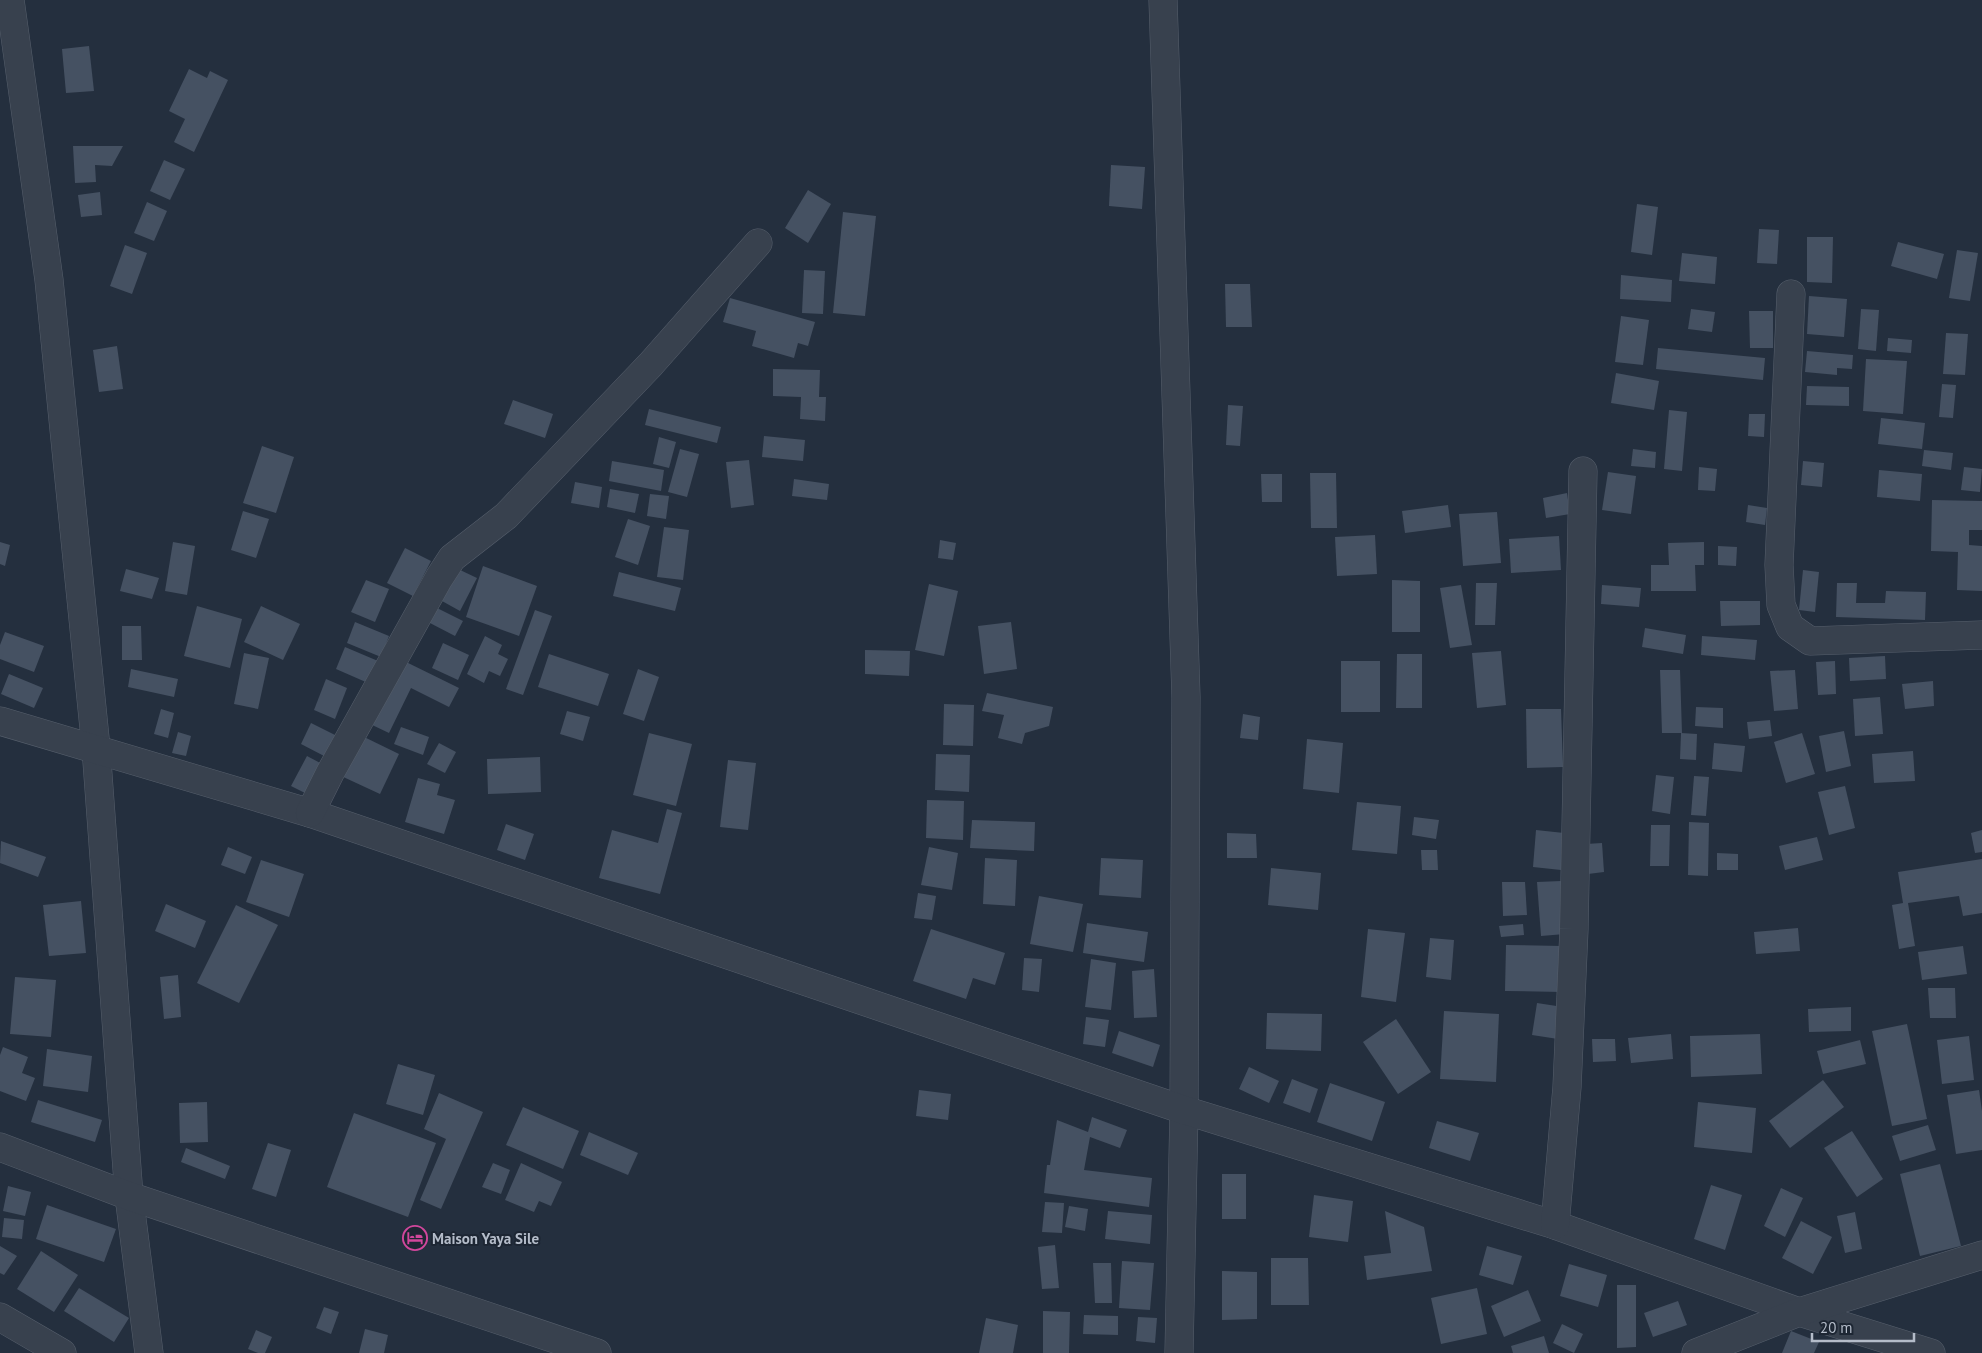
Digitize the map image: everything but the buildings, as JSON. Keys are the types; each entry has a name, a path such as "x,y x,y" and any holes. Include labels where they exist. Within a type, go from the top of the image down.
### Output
{"street":[{"path":"10,0 49,280 96,748 128,1196 149,1353"},
{"path":"1163,0 1186,697 1184,1110 1179,1353"},
{"path":"310,813 330,772 452,558 506,516 650,364 758,243"},
{"path":"1791,294 1779,565 1781,605 1790,627 1810,641 1982,635"},
{"path":"1555,1225 1567,1087 1574,929 1583,471"},
{"path":"0,720 310,813 1184,1110 1555,1225 1799,1312 1931,1353"},
{"path":"0,1148 128,1196 597,1353"},
{"path":"1696,1353 1799,1312 1982,1256"},
{"path":"0,1317 62,1353"}],"place":[{"name":"Maison Yaya Sile","path":"415,1238"}]}
